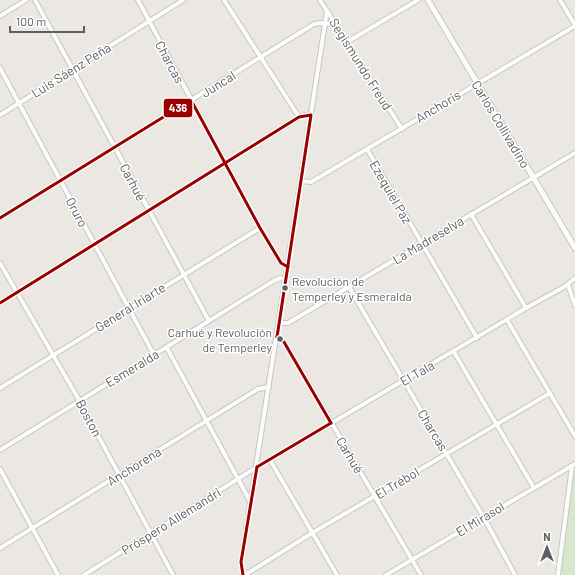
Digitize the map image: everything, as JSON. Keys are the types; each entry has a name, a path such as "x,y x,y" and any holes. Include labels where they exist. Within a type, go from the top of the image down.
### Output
{"street":[{"path":"0,16 26,0"},
{"name":"Carhué","path":"35,0 209,321"},
{"name":"Charcas","path":"138,0 260,228 281,263 288,267"},
{"name":"Luis Sáenz Peña","path":"0,115 183,0"},
{"path":"224,0 299,117"},
{"name":"Segismundo Freud","path":"320,0 402,129"},
{"path":"347,42 418,0"},
{"name":"Carlos Collivadino","path":"428,0 575,248"},
{"path":"560,0 575,26"},
{"path":"244,575 241,562 252,504 327,11"},
{"name":"Juncal","path":"0,218 314,24 325,23 336,25"},
{"name":"Anchoris","path":"301,181 311,182 575,26"},
{"name":"Oruro","path":"0,68 154,355"},
{"path":"0,303 299,117 305,114 311,115"},
{"name":"Ezequiel Paz","path":"367,149 421,245 477,338"},
{"name":"La Madreselva","path":"279,323 288,323 575,153"},
{"path":"471,214 526,308"},
{"name":"General Iriarte","path":"0,388 260,228"},
{"name":"Boston","path":"0,263 79,400 173,575"},
{"name":"Esmeralda","path":"0,450 275,280 280,278 286,280"},
{"name":"El Tala","path":"257,467 403,380 454,352 526,308 568,285 575,278"},
{"path":"568,285 575,305"},
{"name":"Charcas","path":"349,287 484,518 514,575"},
{"path":"507,320 575,436"},
{"name":"Carhué","path":"277,337 284,342 421,575"},
{"path":"167,348 252,504"},
{"path":"454,352 534,488"},
{"name":"Anchorena","path":"0,548 258,389 269,387"},
{"name":"El Trébol","path":"244,575 312,533 550,393"},
{"path":"270,460 337,575"},
{"path":"558,575 573,465"},
{"name":"El Mirasol","path":"386,575 573,465"},
{"name":"Próspero Allemandri","path":"84,575 257,467"},
{"path":"0,469 58,575"}],"green space":[{"path":"575,470 575,575 561,575 572,480"}],"transit line":[{"name":"436","path":"0,218 191,100 260,228 281,263 288,267"},
{"name":"436","path":"0,303 299,117 311,115 277,337"},
{"name":"436","path":"277,337 284,342 331,423"},
{"name":"436","path":"257,467 331,423"},
{"name":"436","path":"243,575 241,562 257,467"}],"place":[{"name":"Revolución de Temperley y Esmeralda","path":"285,288"},
{"name":"Carhué y Revolución de Temperley","path":"280,339"}]}
